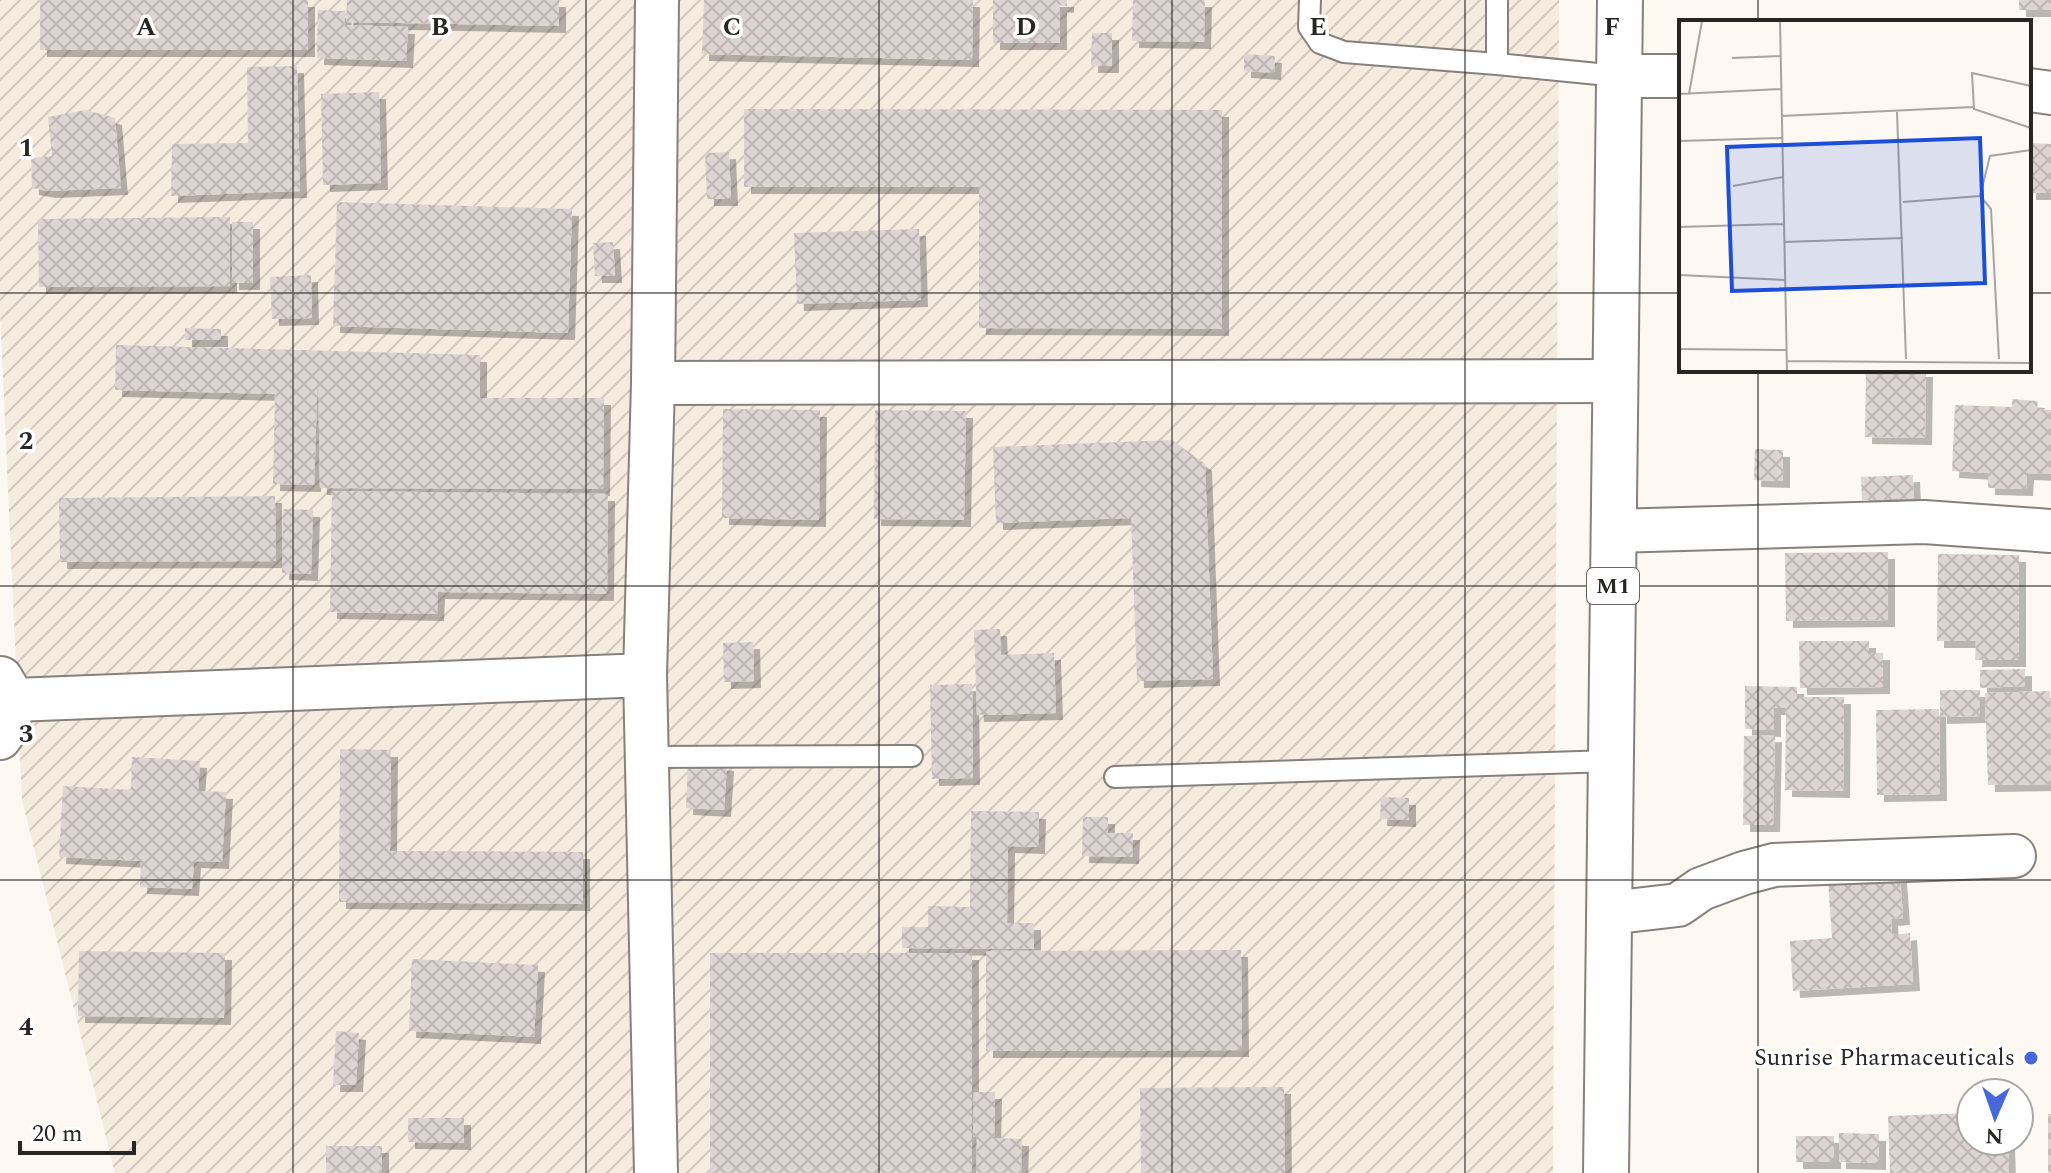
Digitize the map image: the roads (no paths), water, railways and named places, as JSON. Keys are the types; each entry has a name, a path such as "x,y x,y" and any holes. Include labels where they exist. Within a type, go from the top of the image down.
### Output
{"highway":[{"name":"M1","path":"1606,1173 1620,0"}],"street":[{"path":"656,1173 645,675 653,383 657,0"},
{"path":"1618,76 1679,76"},
{"path":"2031,90 2051,93"},
{"path":"653,383 1616,381"},
{"path":"1613,531 1924,522 2051,531"},
{"path":"5,705 645,675"},
{"path":"1609,913 1678,905 1701,889 1774,865 2014,856"}],"lane":[{"path":"1310,0 1309,27 1320,43 1344,52 1618,76"},
{"path":"1497,0 1497,64"},
{"path":"647,757 912,756"},
{"path":"1115,777 1611,761"}],"place":[{"name":"Sunrise Pharmaceuticals","path":"2031,1058"}]}
